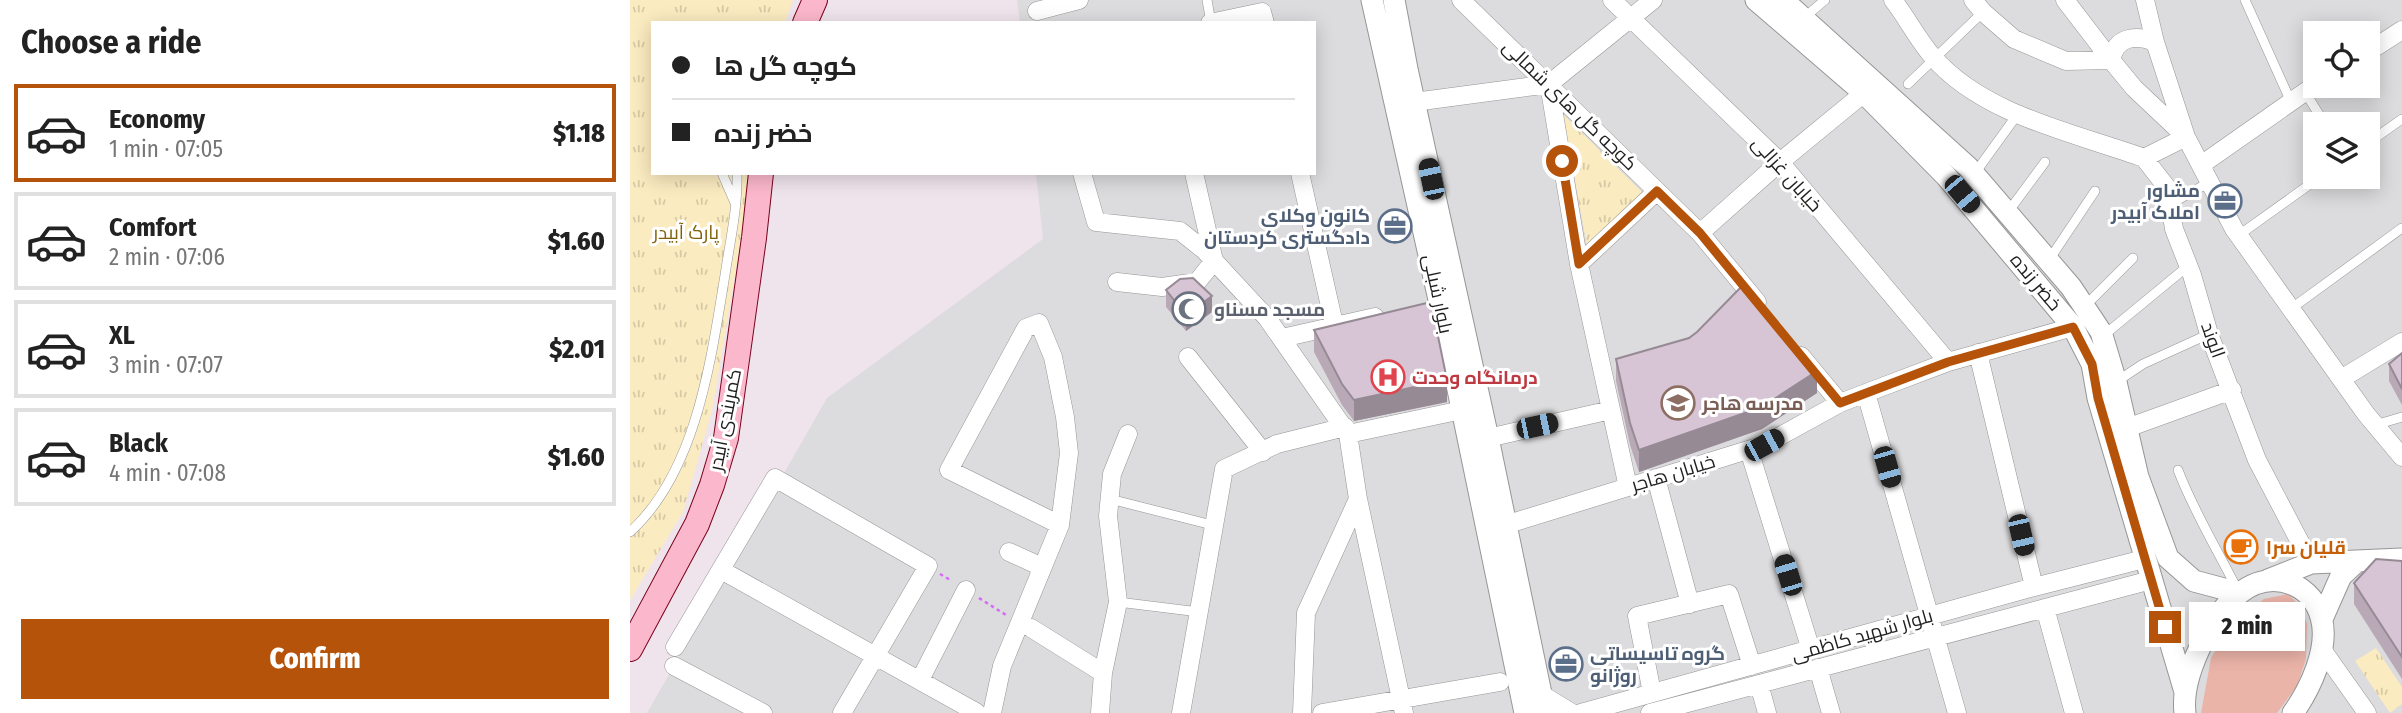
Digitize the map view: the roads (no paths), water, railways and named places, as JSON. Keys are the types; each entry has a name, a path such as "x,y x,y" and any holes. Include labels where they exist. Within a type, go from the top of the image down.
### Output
{"main road":[{"path":"805,21 815,0"},
{"name":"کمربندی آبیدر","path":"630,649 697,524 726,438 761,175"}],"street":[{"path":"1037,11 1079,0"},
{"name":"بلوار شبلی","path":"1372,0 1434,305 1462,410 1525,713"},
{"name":"بلوار شبلی","path":"1394,0 1543,703"},
{"name":"کوچه گل های شمالی","path":"1461,0 1700,233 1741,293 1771,320"},
{"name":"خیابان غزالی","path":"1612,0 1780,162 1948,362"},
{"path":"1414,102 1549,83 1653,0"},
{"name":"خضر زنده","path":"1756,0 1864,93 1946,176 2073,327 2092,364 2098,398 2185,702"},
{"name":"خضر زنده","path":"1783,0 1974,175 2071,287 2102,336 2138,477 2168,558 2194,581 2239,593"},
{"path":"2065,0 2134,88 2186,137"},
{"path":"2145,0 2155,42 2186,137 2239,235 2375,425 2402,457"},
{"path":"1897,2 1934,58 1968,88 2017,115 2144,158 2186,137"},
{"path":"1978,6 2014,39 2066,61 2111,61"},
{"path":"1220,21 1262,12 1264,21"},
{"path":"2380,44 2402,30"},
{"path":"2111,61 2114,48 2122,41 2146,38 2155,42"},
{"path":"1549,83 1579,264 1609,371 1611,410 1628,487"},
{"path":"1700,233 1864,93"},
{"path":"2201,165 2303,94"},
{"name":"الوند","path":"2144,158 2168,189 2174,229 2209,334 2257,460 2311,562"},
{"path":"1083,175 1096,222 1180,230 1214,261 1268,318 1347,431 1358,499 1403,706"},
{"path":"1194,175 1214,261"},
{"path":"1300,175 1335,324"},
{"path":"1579,264 1657,191"},
{"path":"1117,282 1162,287 1197,282 1214,261"},
{"path":"1282,338 1387,314"},
{"path":"721,570 920,680 984,712 1060,525 1069,453 1065,416 1053,357 1039,323 1026,328 949,470 1060,525"},
{"name":"خیابان هاجر","path":"1505,525 1764,445 1840,403 1866,393 1948,362 2073,327"},
{"path":"1788,341 1840,403"},
{"path":"2342,379 2402,342"},
{"path":"1978,353 2034,587"},
{"path":"1188,357 1263,452"},
{"path":"2127,428 2232,390"},
{"path":"1866,393 1957,713"},
{"path":"1181,713 1224,469 1278,444 1462,410"},
{"path":"1488,438 1611,410"},
{"path":"1100,713 1102,673 1118,601 1108,516 1112,474 1128,433"},
{"path":"1749,450 1811,650"},
{"path":"763,713 675,657 721,570 775,478 928,566 842,713"},
{"path":"1656,478 1690,604"},
{"path":"1302,713 1306,613 1358,499"},
{"path":"1009,552 1042,567"},
{"name":"بلوار شهید کاظمی","path":"1581,713 1929,615 2144,559"},
{"path":"2185,702 2197,654 2207,633 2220,611 2250,585 2311,562 2402,559"},
{"path":"2293,713 2311,680 2321,648 2322,618 2341,576 2356,562"},
{"name":"بلوار شهید کاظمی","path":"1650,713 2151,580"},
{"path":"2261,582 2277,581 2298,587 2309,595 2322,618"},
{"path":"920,680 966,590"},
{"path":"1653,693 1636,616 1729,594 1752,666"},
{"path":"2045,608 2074,713"},
{"path":"1031,628 1102,673"},
{"path":"2321,648 2367,713"},
{"path":"1818,668 1830,713"},
{"path":"1322,713 1403,706 1500,682"},
{"path":"1759,684 1767,713"},
{"path":"1543,703 1572,713"}],"lane":[{"path":"1207,0 1211,21"},
{"path":"1812,11 1825,0"},
{"path":"2258,0 2246,2 2303,91"},
{"path":"1908,84 1978,6"},
{"path":"1974,175 2017,115"},
{"path":"2380,135 2402,119"},
{"path":"2007,214 2045,162"},
{"path":"723,175 736,205"},
{"path":"630,532 664,492 694,423 717,321 736,205 737,175"},
{"path":"2170,204 2210,182"},
{"path":"2239,235 2303,189"},
{"path":"2048,261 2095,191"},
{"path":"2292,308 2402,228"},
{"path":"2084,307 2133,258"},
{"path":"2102,336 2188,266"},
{"path":"2116,383 2143,364 2209,334"},
{"path":"2375,425 2402,417"},
{"path":"2178,470 2191,504 2214,541 2239,593"},
{"path":"1110,499 1216,526"},
{"path":"1118,601 1200,612"}],"place":[{"name":"مشاور املاک آبیدر","path":"2225,201"},
{"name":"کانون وکلای دادگستری کردستان","path":"1395,226"},
{"name":"مسجد مسناو","path":"1189,309"},
{"name":"درمانگاه وحدت","path":"1388,377"},
{"name":"مدرسه هاجر","path":"1678,403"},
{"name":"قلیان سرا","path":"2241,547"},
{"name":"گروه تاسیساتی روژانو","path":"1566,664"}],"park label":[{"name":"پارک آبیدر","path":"686,232"}]}
